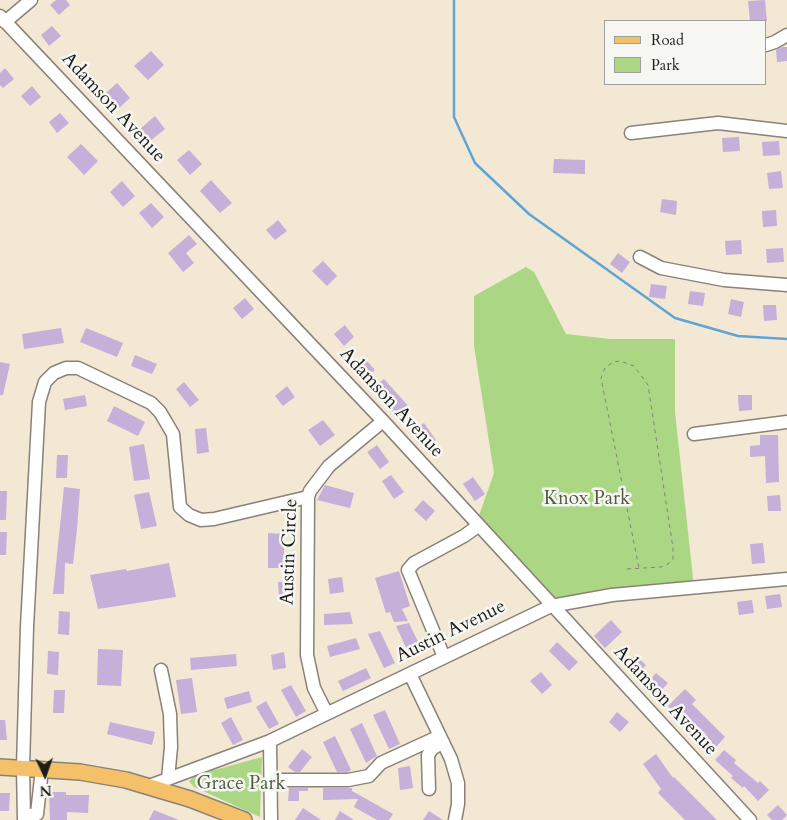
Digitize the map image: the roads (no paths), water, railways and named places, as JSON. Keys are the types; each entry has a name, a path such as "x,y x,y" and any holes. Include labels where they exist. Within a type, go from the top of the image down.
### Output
{"main road":[{"path":"0,767 88,773 149,786 190,798 244,820"}],"street":[{"path":"3,19 31,0"},
{"name":"Adamson Avenue","path":"3,19 383,421 551,606 750,820"},
{"path":"767,45 787,35"},
{"path":"632,132 718,123 787,131"},
{"path":"640,257 661,268 724,280 787,285"},
{"path":"42,769 37,814 24,818 23,768 39,402 45,382 54,373 66,368 78,368 150,403 160,412 173,434 180,506 190,516 201,520 214,519 308,497"},
{"name":"Austin Circle","path":"326,712 314,688 307,655 308,497 310,491 329,466 383,421"},
{"path":"694,434 787,422"},
{"path":"444,657 408,570 414,563 464,536 478,526"},
{"name":"Austin Avenue","path":"149,786 270,741 326,712 551,606 612,596 787,578"},
{"path":"161,670 170,714 171,747 168,779"},
{"path":"410,674 451,758 458,783 458,804 455,820"},
{"path":"271,780 348,780 369,776 381,762 442,739"},
{"path":"429,789 428,755 442,739"},
{"path":"270,741 270,820"}],"waterway":[{"path":"454,0 454,117 475,163 529,214 675,318 738,336 787,339"}],"park label":[{"name":"Knox Park","path":"587,500"},
{"name":"Grace Park","path":"241,785"}]}
